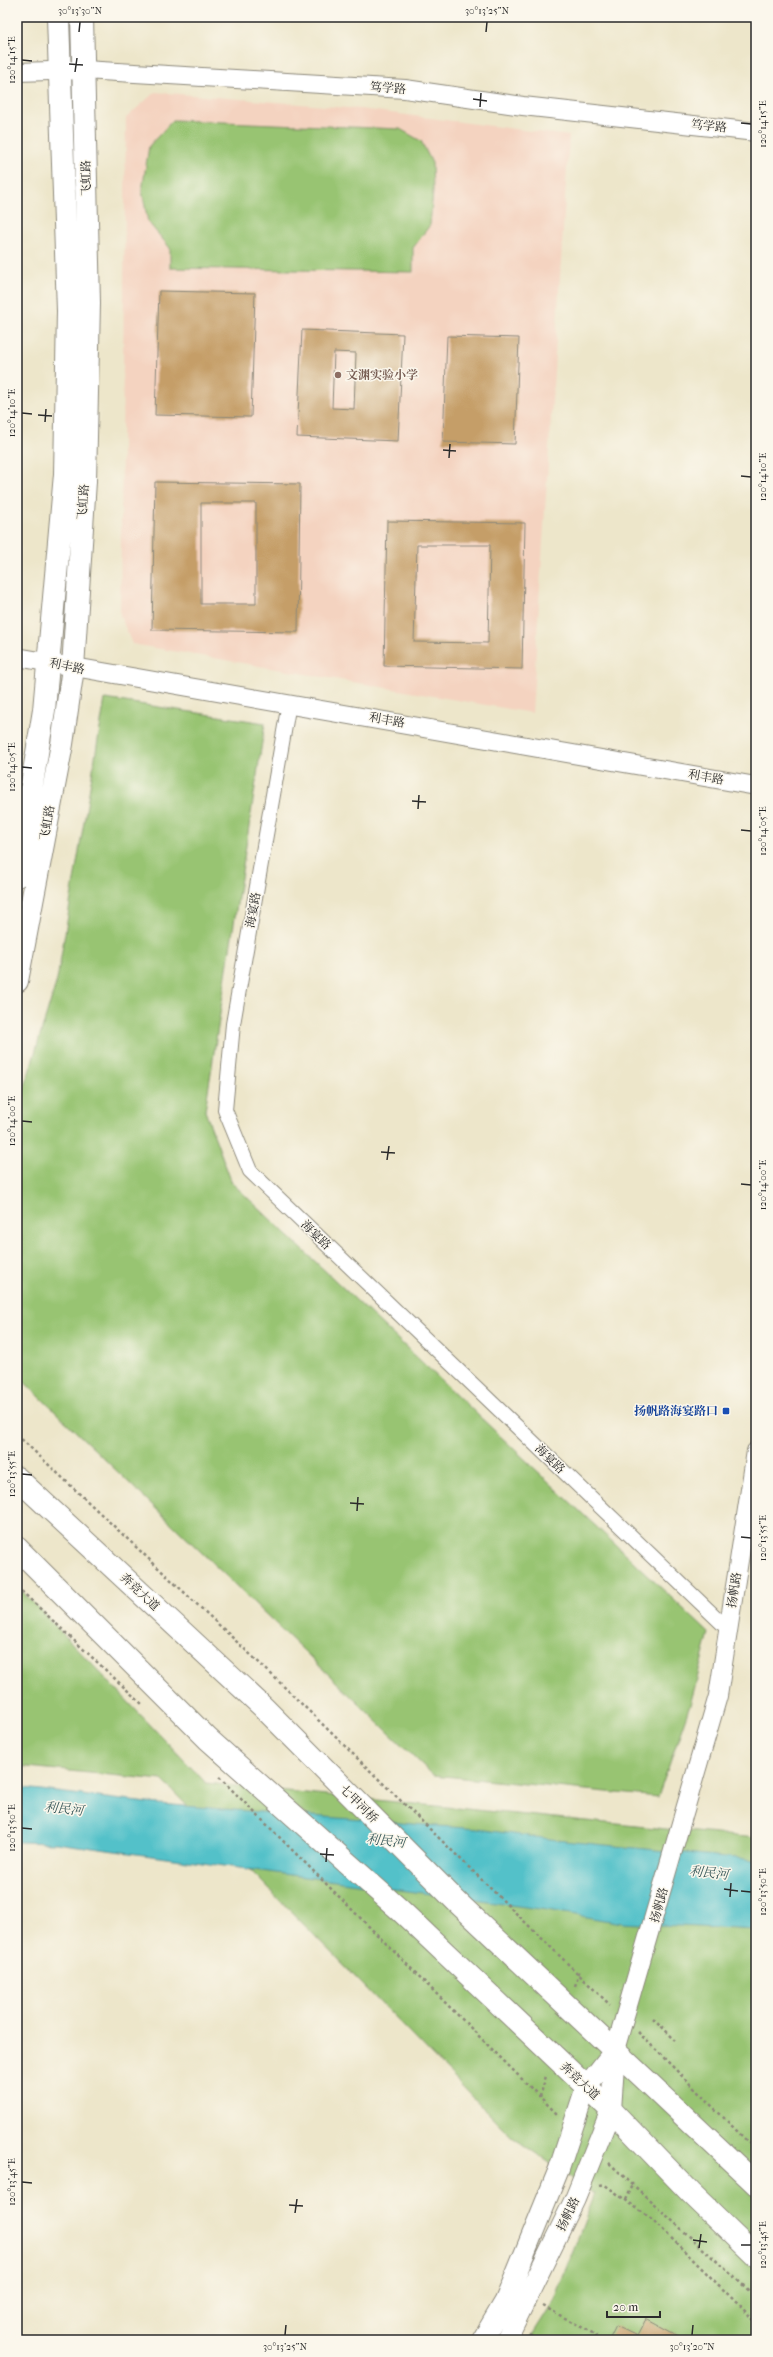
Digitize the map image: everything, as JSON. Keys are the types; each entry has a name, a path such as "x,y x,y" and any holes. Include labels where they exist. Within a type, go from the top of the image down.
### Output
{"main road":[{"name":"飞虹路","path":"17,876 44,710 65,474 68,326 58,71 58,17"},
{"name":"飞虹路","path":"17,981 62,744 73,668 84,481 89,302 82,17"},
{"name":"奔竞大道","path":"17,1478 263,1707"},
{"name":"奔竞大道","path":"17,1548 208,1739 400,1910 611,2110 691,2193 756,2256"},
{"name":"七甲河桥","path":"263,1707 456,1900 615,2050"},
{"path":"482,2340 505,2301 559,2169 586,2087 615,2050 756,2184"},
{"name":"扬帆路","path":"506,2340 575,2199 611,2110 615,2050"}],"street":[{"name":"笃学路","path":"17,72 84,70 405,88 522,106 756,132"},
{"name":"利丰路","path":"17,656 73,668 289,703 756,786"},
{"name":"海宴路","path":"289,703 233,1024 225,1110 250,1171 728,1629"},
{"name":"扬帆路","path":"615,2050 648,1942 718,1696 756,1451"}],"path":[{"path":"17,1435 270,1673 625,2019 756,2150"},
{"path":"17,1587 148,1709"},
{"path":"215,1774 572,2129"},
{"path":"653,2018 675,2040"},
{"path":"595,2150 756,2297"},
{"path":"595,2188 605,2185 653,2220 756,2322"},
{"path":"626,2200 633,2185"},
{"path":"538,2303 596,2335 593,2340"},
{"path":"523,2331 540,2340"}],"shaded area":[{"name":"文渊实验小学","path":"155,92 360,109 569,136 532,713 132,644 120,615 126,118"}],"green space":[{"path":"173,120 400,129 421,141 432,163 433,191 430,225 413,248 413,272 170,268 170,248 148,222 142,191 149,146"},
{"path":"105,699 265,723 205,1111 232,1183 709,1633 690,1705 658,1797 433,1775 17,1375 17,1112 57,980"},
{"path":"17,1586 206,1783 756,1838 756,2340 529,2340 553,2302 595,2194 512,2137 162,1780 17,1766"}],"water":[{"name":"利民河","path":"17,1787 147,1803 477,1829 565,1841 756,1860 756,1930 622,1923 547,1910 56,1843 17,1842"}],"building":[{"path":"159,291 255,293 251,417 155,415"},
{"path":"302,330 403,334 398,441 297,437","holes":["334,352 356,353 354,409 332,408"]},
{"path":"447,336 519,338 515,444 443,442"},
{"path":"155,482 300,484 298,632 152,630","holes":["201,503 256,503 256,604 201,604"]},
{"path":"387,521 525,523 522,669 384,666","holes":["417,545 490,545 488,643 414,642"]},
{"path":"646,2319 685,2340 609,2340 616,2326 637,2336"}],"place":[{"name":"文渊实验小学","path":"338,375"},
{"name":"扬帆路海宴路口","path":"726,1411"}]}
